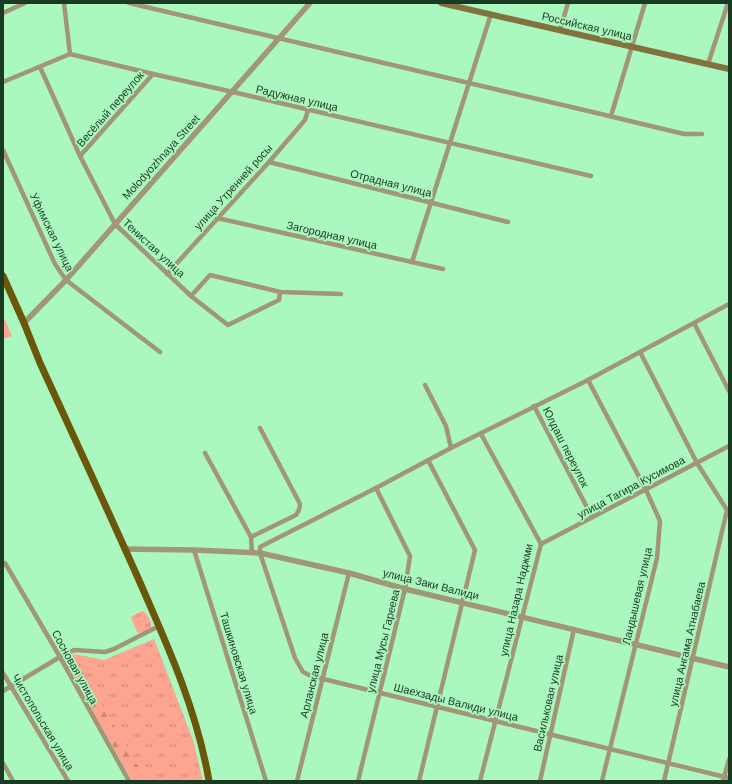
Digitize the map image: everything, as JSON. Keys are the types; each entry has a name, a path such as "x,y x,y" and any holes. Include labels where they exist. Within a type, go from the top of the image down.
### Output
{"main road":[{"name":"Российская улица","path":"441,3 729,69"},
{"path":"3,276 40,363 159,626 181,681 199,736 209,781"}],"street":[{"path":"3,13 25,3"},
{"path":"3,82 70,54 64,3"},
{"path":"129,3 279,39 470,82 684,134 702,134"},
{"name":"Molodyozhnaya Street","path":"24,323 66,280 310,3"},
{"path":"560,30 568,3"},
{"path":"611,116 645,3"},
{"path":"708,64 728,3"},
{"path":"412,262 491,14"},
{"name":"Радужная улица","path":"70,54 591,176"},
{"name":"Тенистая улица","path":"40,67 80,156 115,224 167,274 191,296 228,325 279,300 280,292"},
{"name":"Весёлый переулок","path":"80,156 152,74"},
{"name":"улица Утренней росы","path":"167,274 269,162 305,120 308,110"},
{"name":"Уфимская улица","path":"3,150 56,264 66,280 160,352"},
{"name":"Отрадная улица","path":"269,162 508,222"},
{"name":"Загородная улица","path":"217,218 444,269"},
{"path":"191,296 210,274 280,292 340,294"},
{"path":"260,553 260,547 451,448 588,380 729,304"},
{"path":"694,323 729,391"},
{"name":"улица Ангама Атнабаева","path":"640,352 697,463 728,511 664,781"},
{"name":"Ландышевая улица","path":"588,380 646,490 660,522 657,558 602,781"},
{"path":"425,385 446,426 451,448"},
{"name":"Юлдаш переулок","path":"534,406 592,517"},
{"path":"251,537 296,515 300,504 260,428"},
{"name":"улица Назара Наджми","path":"480,781 541,544 481,434"},
{"name":"улица Тагира Кусимова","path":"541,544 729,446"},
{"path":"205,453 251,537 252,553"},
{"path":"419,781 475,550 428,460"},
{"name":"улица Мусы Гареева","path":"358,781 405,589 410,556 376,488"},
{"name":"улица Заки Валиди","path":"124,549 260,553 729,666"},
{"name":"Ташкиновская улица","path":"194,550 266,781"},
{"name":"Шаехзады Валиди улица","path":"260,553 295,658 302,672 323,679 438,706 726,778"},
{"name":"Сосновая улица","path":"5,563 60,656 129,781"},
{"name":"Арланская улица","path":"297,781 349,574"},
{"path":"3,691 60,656 74,650 104,652 114,649 159,626"},
{"name":"Васильковая улица","path":"540,781 574,629"},
{"name":"Чистопольская улица","path":"3,673 68,781"},
{"path":"726,778 729,759"},
{"path":"3,763 13,781"}],"green space":[{"path":"3,316 12,336 3,339"},
{"path":"142,611 149,618 151,629 139,633 137,632 131,617"},
{"path":"154,639 193,740 203,781 132,781 64,661 74,654 104,660"},
{"path":"74,657 146,780 133,781 65,662"}]}
